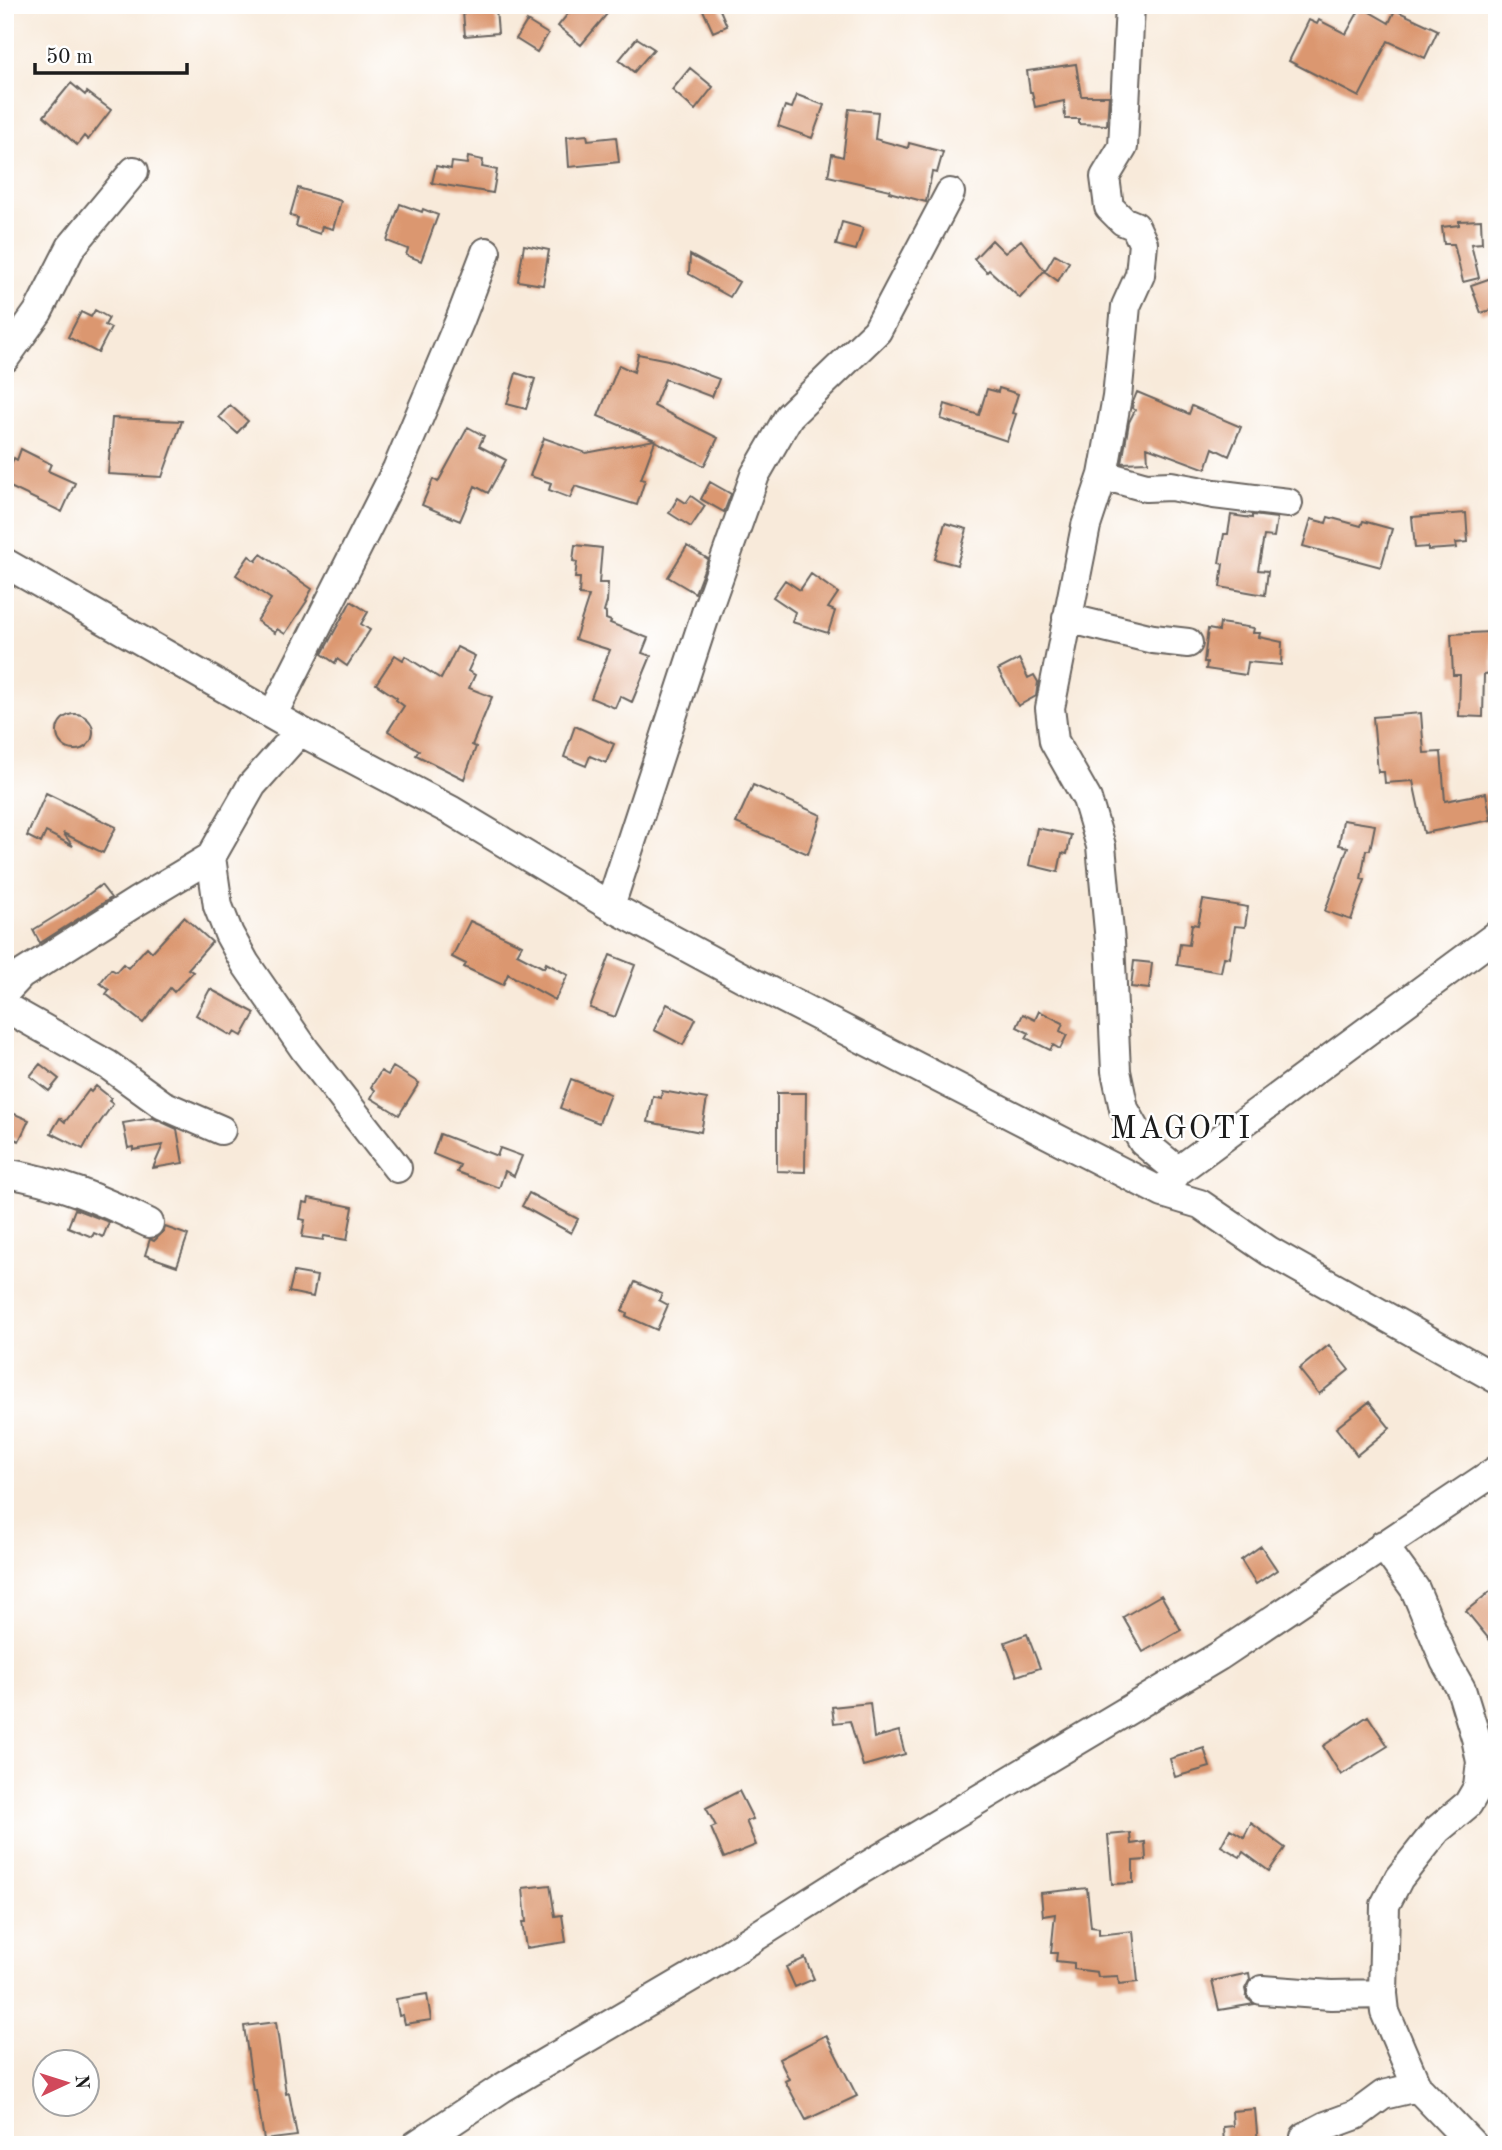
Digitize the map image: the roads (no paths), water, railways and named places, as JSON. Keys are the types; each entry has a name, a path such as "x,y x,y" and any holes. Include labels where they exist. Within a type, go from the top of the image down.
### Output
{"street":[{"path":"1130,5 1123,147 1105,177 1109,206 1123,221 1135,226 1143,243 1140,275 1126,306 1117,397 1103,475 1086,526 1050,708 1056,746 1087,799 1101,846 1110,942 1116,1071 1120,1094 1131,1124 1171,1182"},
{"path":"5,358 38,312 71,247 134,171"},
{"path":"610,906 707,610 755,475 789,416 877,331 950,193"},
{"path":"274,715 397,469 460,320 485,252"},
{"path":"1103,475 1146,487 1171,486 1214,495 1287,503"},
{"path":"5,563 300,731 452,811 610,906 755,984 1171,1182 1269,1251 1497,1379"},
{"path":"1067,618 1153,639 1188,643"},
{"path":"5,992 21,975 211,858 252,785 300,731"},
{"path":"211,858 218,906 245,963 305,1050 397,1168"},
{"path":"1171,1182 1497,935"},
{"path":"5,1007 108,1065 163,1105 220,1130"},
{"path":"5,1173 32,1177 75,1190 149,1223"},
{"path":"416,2145 502,2088 703,1970 862,1870 1219,1656 1497,1470"},
{"path":"1383,1545 1415,1588 1461,1689 1481,1762 1478,1787 1468,1804 1437,1830 1399,1878 1385,1905 1385,2012 1417,2087 1473,2145"},
{"path":"1262,1990 1331,1995 1383,1994"},
{"path":"1305,2137 1326,2126 1356,2116 1383,2095 1417,2087"}],"district":[{"name":"MAGOTI","path":"1181,1130"}]}
